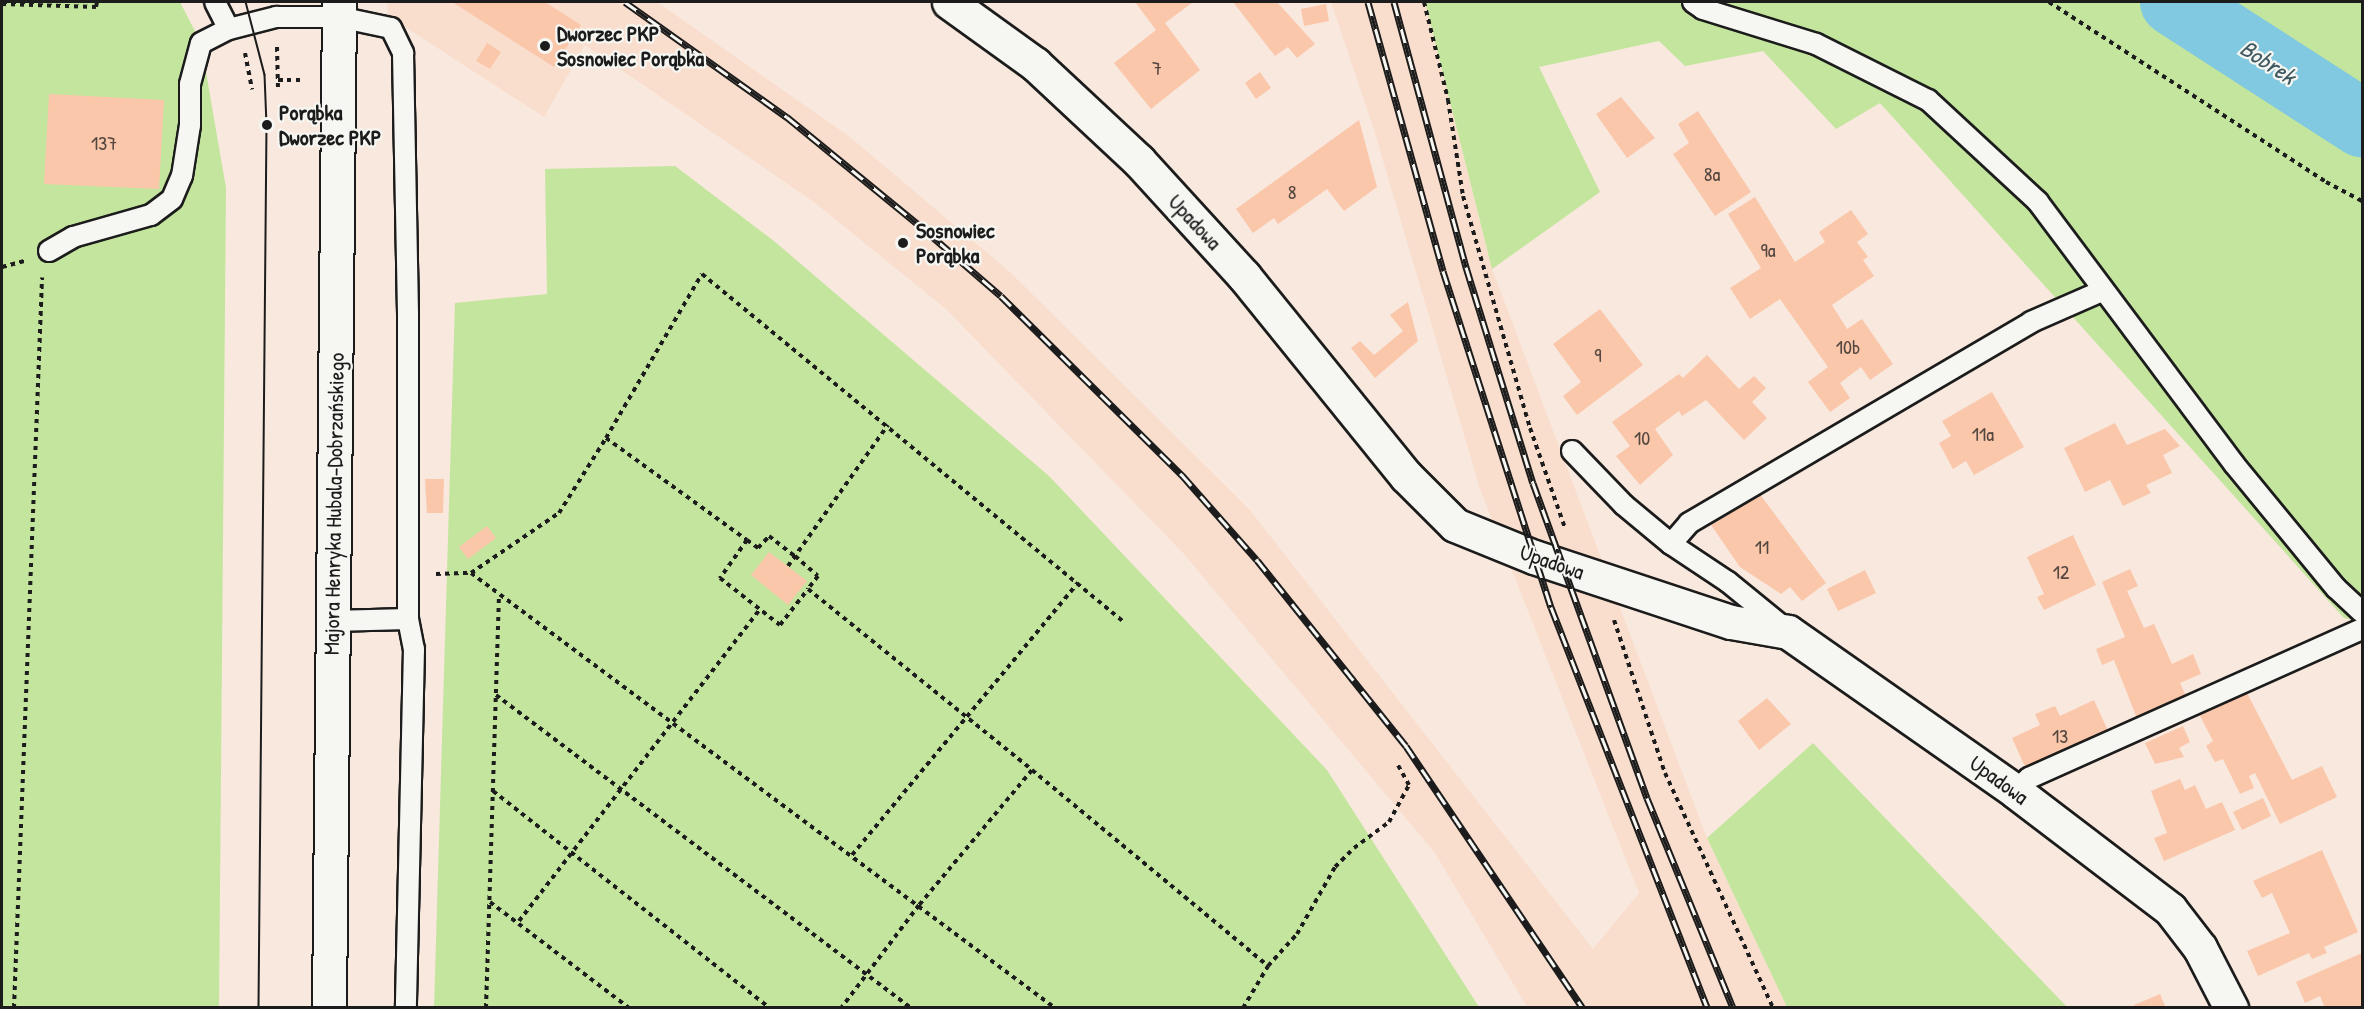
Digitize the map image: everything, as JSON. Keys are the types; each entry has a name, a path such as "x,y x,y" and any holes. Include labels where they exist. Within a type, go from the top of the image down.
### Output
{"street":[{"name":"Upadowa","path":"950,2 1035,64 1139,161 1244,276 1432,506 1455,525 1610,582 1731,622 1788,632 2015,791 2170,909 2200,948 2231,1008"},
{"name":"Majora Henryka Hubala-Dobrzańskiego","path":"329,1008 339,9"}],"lane":[{"path":"215,2 229,29"},
{"path":"1693,2 1703,9 1816,44 1928,100 2038,201 2102,291 2234,464 2336,588 2362,612"},
{"path":"49,251 73,237 151,214 172,199 182,176 190,125 190,84 201,43 229,29 276,17 339,9 391,28 403,53 408,315 407,575 408,619 414,649 406,1008"},
{"path":"1671,544 1689,524 2021,328 2102,291"},
{"path":"1572,451 1624,505 1671,544 1728,582 1788,632"},
{"path":"332,621 408,619"},
{"path":"2015,791 2029,778 2362,629"}],"path":[{"path":"2,4 96,7 97,2"},
{"path":"1424,2 1448,100 1463,196 1530,428 1580,571"},
{"path":"2049,2 2326,182 2362,201"},
{"path":"276,17 278,87"},
{"path":"278,80 305,80"},
{"path":"14,1008 38,323 42,274 49,251"},
{"path":"407,575 471,573 559,513 606,438 702,274 888,425 1125,623"},
{"path":"788,566 888,425"},
{"path":"606,438 747,540 758,548 768,536 818,576 780,625 720,578 747,540"},
{"path":"471,573 852,855 1054,1008"},
{"path":"1610,582 1611,612 1665,773 1773,1008"},
{"path":"852,855 965,716 1078,583"},
{"path":"808,589 1032,770 1268,966"},
{"path":"486,1008 499,594"},
{"path":"519,921 671,721 760,609"},
{"path":"496,695 911,1008"},
{"path":"1243,1008 1268,966 1297,934 1335,867 1354,848 1389,822 1409,785 1398,765"},
{"path":"841,1008 919,905 1032,770"},
{"path":"493,791 570,854 770,1008"},
{"path":"490,902 519,921 629,1008"}],"shaded area":[{"path":"387,2 657,2 850,137 1011,273 1249,509 1593,949 1639,893 1480,489 1374,130 1331,2 1425,2 1492,269 1707,838 1787,1007 1527,1007 1435,853 1183,553 946,309 814,202 585,45 544,117 388,16"}],"green space":[{"path":"2,2 180,2 201,43 226,188 219,1007 2,1008"},
{"path":"1425,2 2362,2 2362,622 2344,618 1880,103 1836,129 1763,51 1685,66 1659,41 1539,67 1600,192 1492,269"},
{"path":"675,166 774,241 1049,476 1327,770 1479,1007 434,1008 455,303 547,294 545,169"},
{"path":"1813,743 2067,1007 1787,1007 1707,838"}],"building":[{"name":"Dworzec PKP Sosnowiec Porąbka","path":"452,2 545,2 581,25 554,67"},
{"path":"1135,2 1193,2 1165,23 1200,70 1151,109 1114,63 1156,30"},
{"path":"1233,2 1277,2 1315,44 1297,58 1288,47 1275,56"},
{"path":"1326,4 1329,21 1304,26 1301,9"},
{"path":"487,43 501,52 490,69 476,61"},
{"path":"1260,72 1271,88 1256,99 1245,83"},
{"path":"49,94 164,100 159,189 44,184"},
{"path":"1621,97 1655,138 1627,158 1596,114"},
{"path":"1698,111 1751,192 1715,216 1673,154 1689,143 1678,124"},
{"path":"1359,120 1377,187 1344,211 1327,189 1278,224 1274,218 1253,233 1236,209"},
{"path":"1755,197 1795,262 1825,242 1819,232 1851,210 1868,234 1857,242 1868,257 1863,260 1874,276 1832,305 1847,329 1862,319 1893,364 1870,380 1861,367 1840,383 1850,398 1830,412 1808,382 1828,367 1780,299 1750,319 1730,288 1761,268 1728,214"},
{"path":"1408,302 1418,341 1375,378 1351,348 1360,341 1374,355 1403,331 1390,315"},
{"path":"1600,309 1643,365 1577,415 1563,396 1581,382 1553,344"},
{"path":"1707,355 1739,389 1754,376 1766,388 1752,402 1767,418 1744,440 1706,400 1682,416 1679,411 1655,429 1673,455 1640,485 1616,456 1630,446 1612,422 1679,374 1683,378"},
{"path":"1992,392 2024,447 1974,475 1966,461 1953,469 1939,443 1951,436 1942,421"},
{"path":"2115,423 2127,445 2165,429 2180,446 2163,455 2172,473 2146,485 2151,493 2123,506 2110,480 2085,492 2064,448"},
{"path":"425,479 444,479 443,513 427,513"},
{"path":"1759,493 1826,583 1802,601 1790,587 1781,594 1740,567 1711,525"},
{"path":"487,526 496,538 468,559 459,547"},
{"path":"2073,535 2096,585 2044,610 2037,597 2044,594 2027,557"},
{"path":"769,552 807,581 788,605 751,575"},
{"path":"2130,569 2138,586 2127,591 2144,628 2154,624 2172,664 2193,654 2201,674 2180,683 2187,698 2160,711 2155,706 2159,712 2138,721 2114,660 2102,665 2096,649 2125,637 2102,582"},
{"path":"1865,570 1876,593 1838,611 1827,589"},
{"path":"2246,691 2292,780 2322,766 2337,797 2280,824 2255,773 2249,776 2254,788 2240,794 2223,759 2215,762 2206,746 2213,741 2199,714"},
{"path":"1767,698 1791,724 1759,750 1738,721"},
{"path":"2094,700 2108,731 2026,769 2012,738 2040,725 2035,714 2055,706 2060,716"},
{"path":"2183,726 2190,742 2179,748 2184,757 2155,764 2145,743"},
{"path":"2180,779 2185,790 2195,785 2206,809 2222,802 2235,830 2164,861 2154,838 2167,833 2151,791"},
{"path":"2263,798 2271,816 2242,830 2233,812"},
{"path":"2322,850 2358,932 2324,947 2327,953 2312,959 2309,953 2258,976 2247,951 2290,933 2272,893 2262,898 2253,881"},
{"path":"2362,953 2362,1008 2325,1008 2320,996 2305,1003 2296,982"},
{"path":"2160,994 2166,1008 2135,1008 2134,1005"}],"waterway":[{"name":"Bobrek","path":"2174,2 2362,123"}],"tram line":[{"path":"246,2 265,75 267,125 259,1008"}],"railway":[{"path":"625,2 787,117 919,225 1001,296 1182,475 1257,560 1406,746 1583,1008"},
{"path":"1368,2 1443,271 1551,607 1707,1008"},
{"path":"1394,2 1466,267 1533,483 1647,798 1733,1008"}],"place":[{"name":"Dworzec PKP Sosnowiec Porąbka","path":"545,46"},
{"name":"Porąbka Dworzec PKP","path":"267,125"},
{"name":"Sosnowiec Porąbka","path":"903,243"}]}
